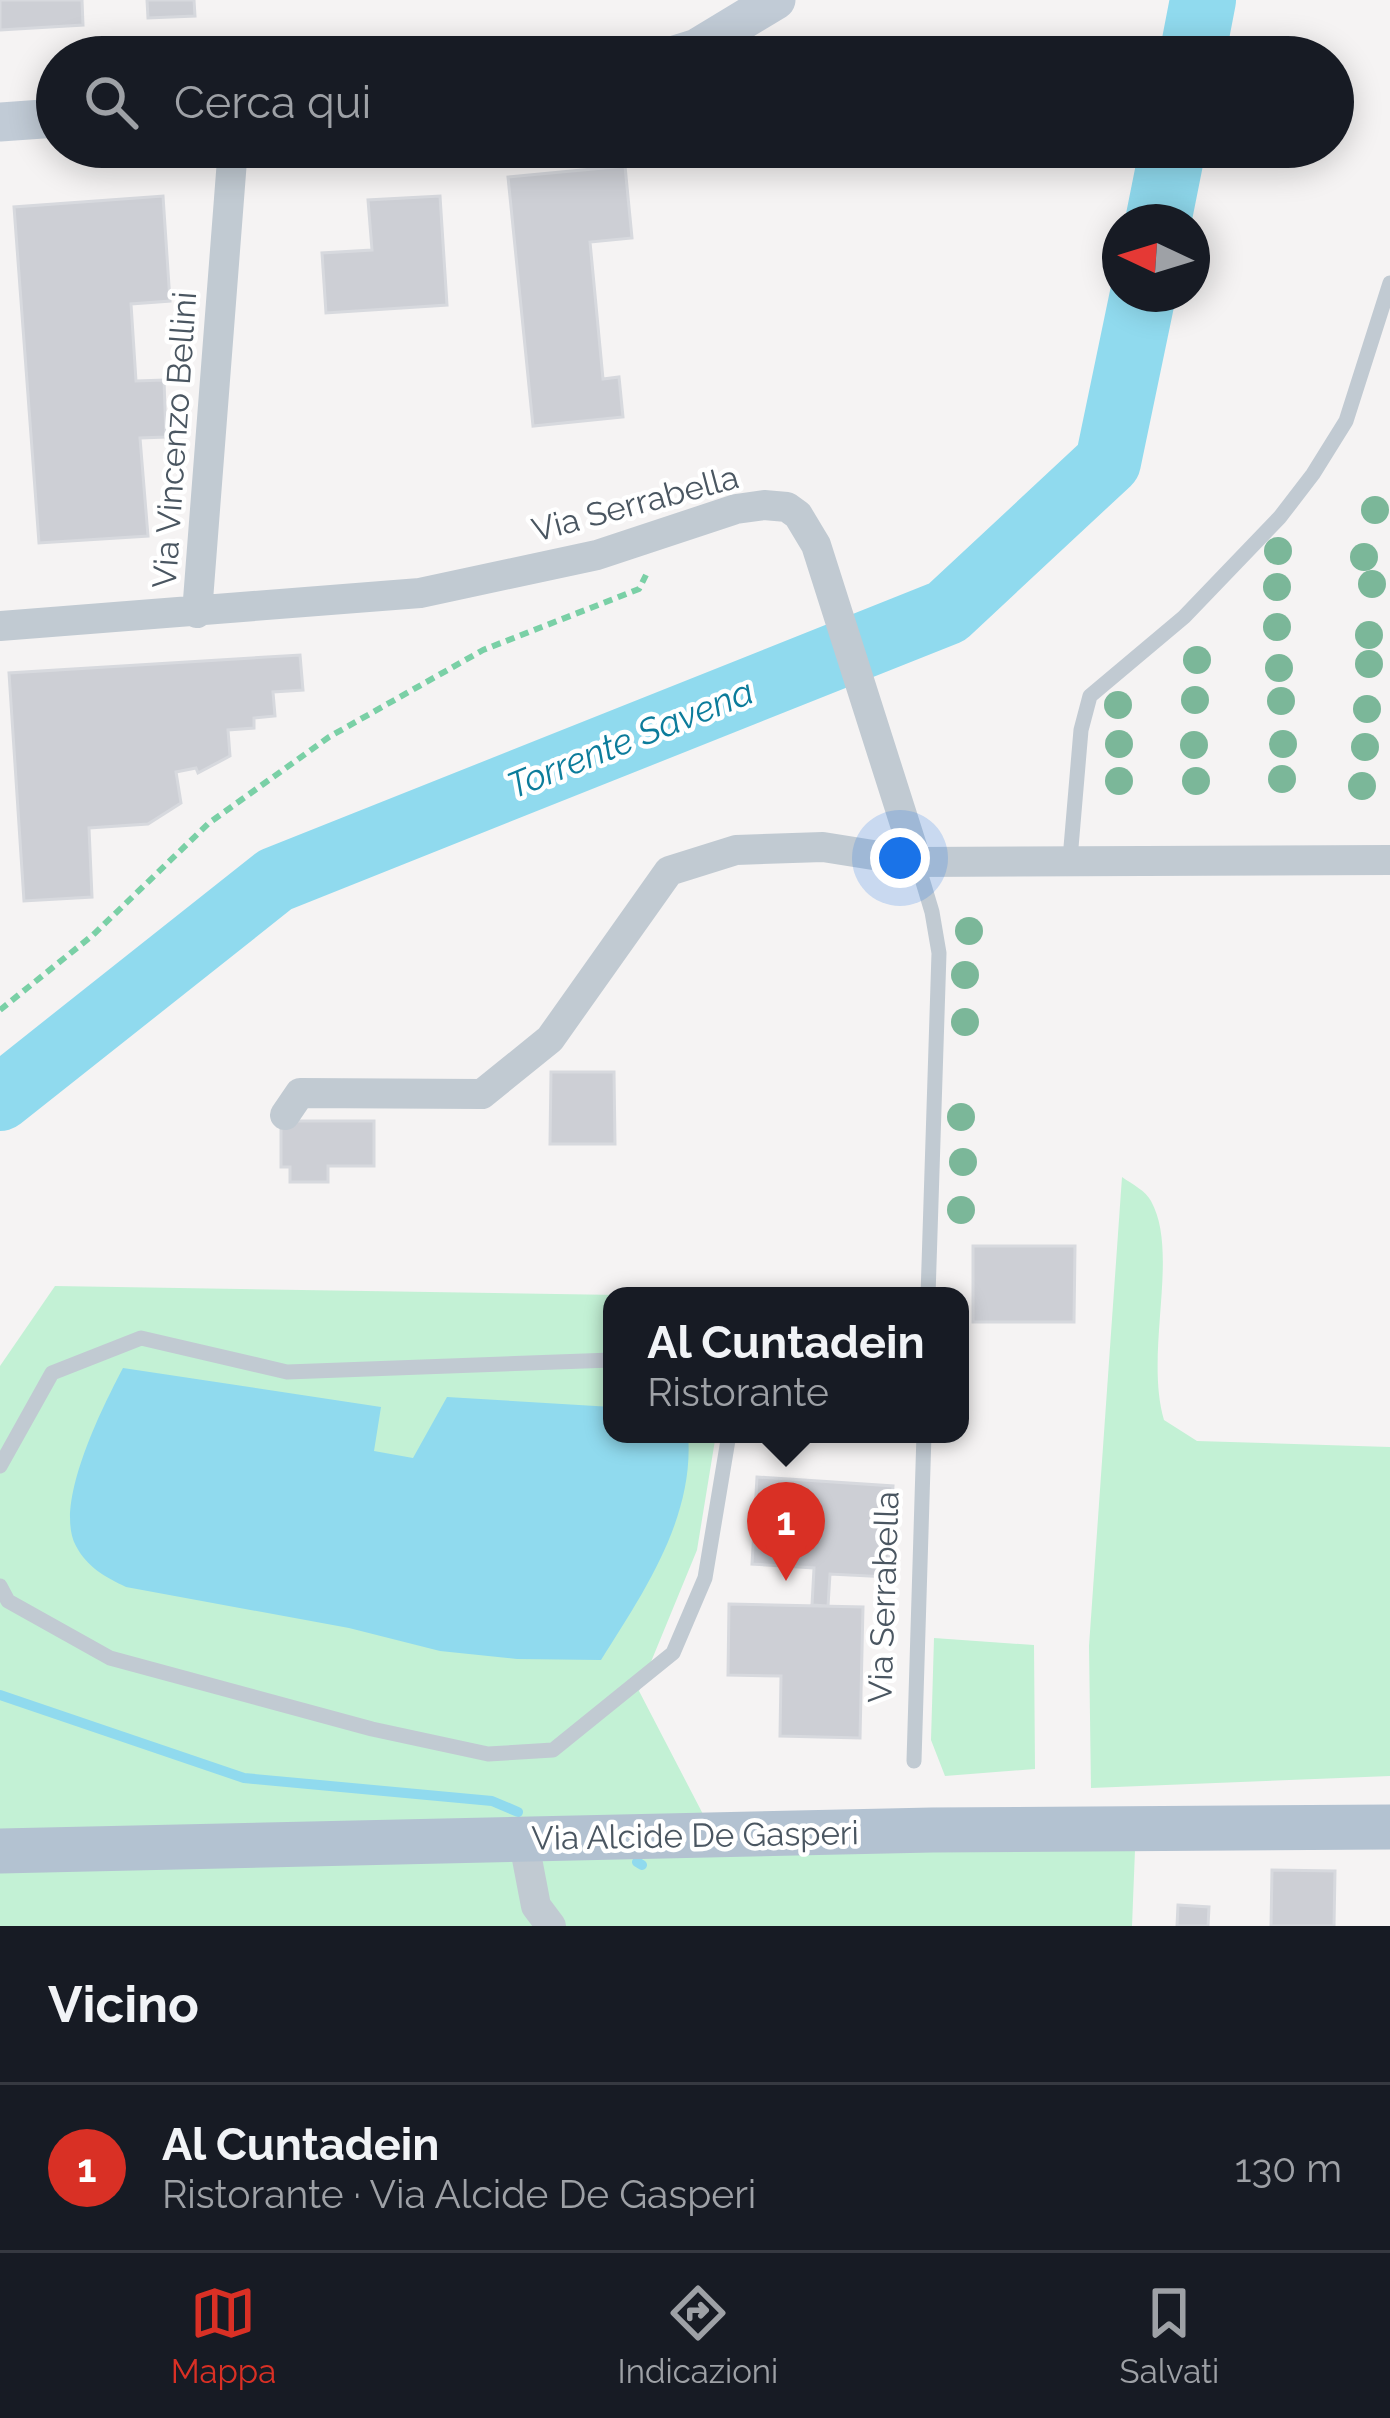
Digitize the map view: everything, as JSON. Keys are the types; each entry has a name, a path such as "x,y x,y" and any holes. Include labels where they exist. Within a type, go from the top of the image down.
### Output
{"main road":[{"path":"718,36 776,0"},
{"path":"0,122 36,119"},
{"name":"Via Alcide De Gasperi","path":"0,1851 1390,1826"}],"street":[{"name":"Via Vincenzo Bellini","path":"0,626 197,613 231,168"},
{"name":"Via Serrabella","path":"197,613 420,593 597,555 736,509 787,507 798,515 816,544 917,862"},
{"path":"285,1114 300,1093 482,1094 550,1039 669,872 736,850 824,847 917,862 1390,860"},
{"path":"523,1838 536,1906 551,1926"}],"lane":[{"path":"1070,859 1081,730 1090,696 1184,617 1280,517 1313,473 1346,421 1390,284"},
{"name":"Via Serrabella","path":"917,862 939,952 928,1287"},
{"path":"0,1466 52,1372 141,1338 287,1372 603,1360"},
{"path":"0,1586 8,1601 110,1658 372,1729 488,1754 553,1750 673,1653 705,1578 728,1443"},
{"name":"Via Serrabella","path":"914,1761 924,1443"}],"path":[{"path":"0,1010 93,935 209,824 329,737 483,650 639,589 666,535"}],"green space":[{"path":"1122,1177 1149,1197 1159,1223 1163,1275 1158,1364 1164,1420 1197,1441 1390,1447 1390,1776 1091,1788 1089,1646"},
{"path":"55,1286 603,1295 603,1443 715,1443 697,1550 639,1691 719,1845 1135,1850 1132,1926 0,1926 0,1366"},
{"path":"934,1638 1034,1645 1035,1769 945,1776 931,1740"}],"water":[{"path":"123,1368 381,1407 374,1451 413,1458 447,1397 603,1406 603,1443 688,1443 688,1465 675,1524 663,1553 601,1660 517,1659 440,1651 349,1628 126,1587 104,1575 76,1546 71,1506 83,1456"}],"building":[{"path":"0,0 82,0 83,25 0,30"},
{"path":"147,0 194,0 195,16 148,18"},
{"path":"625,168 632,238 590,242 603,379 619,377 623,417 533,426 508,177"},
{"path":"163,196 170,301 131,304 136,381 164,380 166,437 140,438 148,536 39,543 14,207"},
{"path":"440,196 447,305 326,313 322,253 372,250 368,200"},
{"path":"300,655 303,690 273,692 275,716 254,718 254,728 228,730 230,756 198,773 196,768 176,772 181,803 148,824 89,828 92,897 24,901 9,673"},
{"path":"551,1072 614,1072 615,1144 550,1144"},
{"path":"281,1121 374,1121 374,1166 328,1166 328,1182 290,1182 290,1167 281,1167"},
{"path":"973,1246 1075,1246 1074,1322 973,1322"},
{"path":"757,1477 893,1486 888,1577 830,1574 828,1606 812,1605 814,1568 752,1564"},
{"path":"729,1604 863,1607 860,1738 780,1736 781,1676 728,1675"},
{"path":"1272,1870 1335,1871 1334,1926 1271,1926"},
{"path":"1178,1905 1209,1907 1208,1926 1177,1926"}],"waterway":[{"name":"Torrente Savena","path":"1196,36 1203,0"},
{"name":"Torrente Savena","path":"1162,204 1169,168"},
{"name":"Torrente Savena","path":"0,1098 275,880 947,612 1108,462 1139,312"},
{"path":"0,1695 244,1778 492,1801 518,1812"},
{"path":"637,1862 642,1865"}],"place":[{"name":"Al Cuntadein","path":"786,1581"}]}
